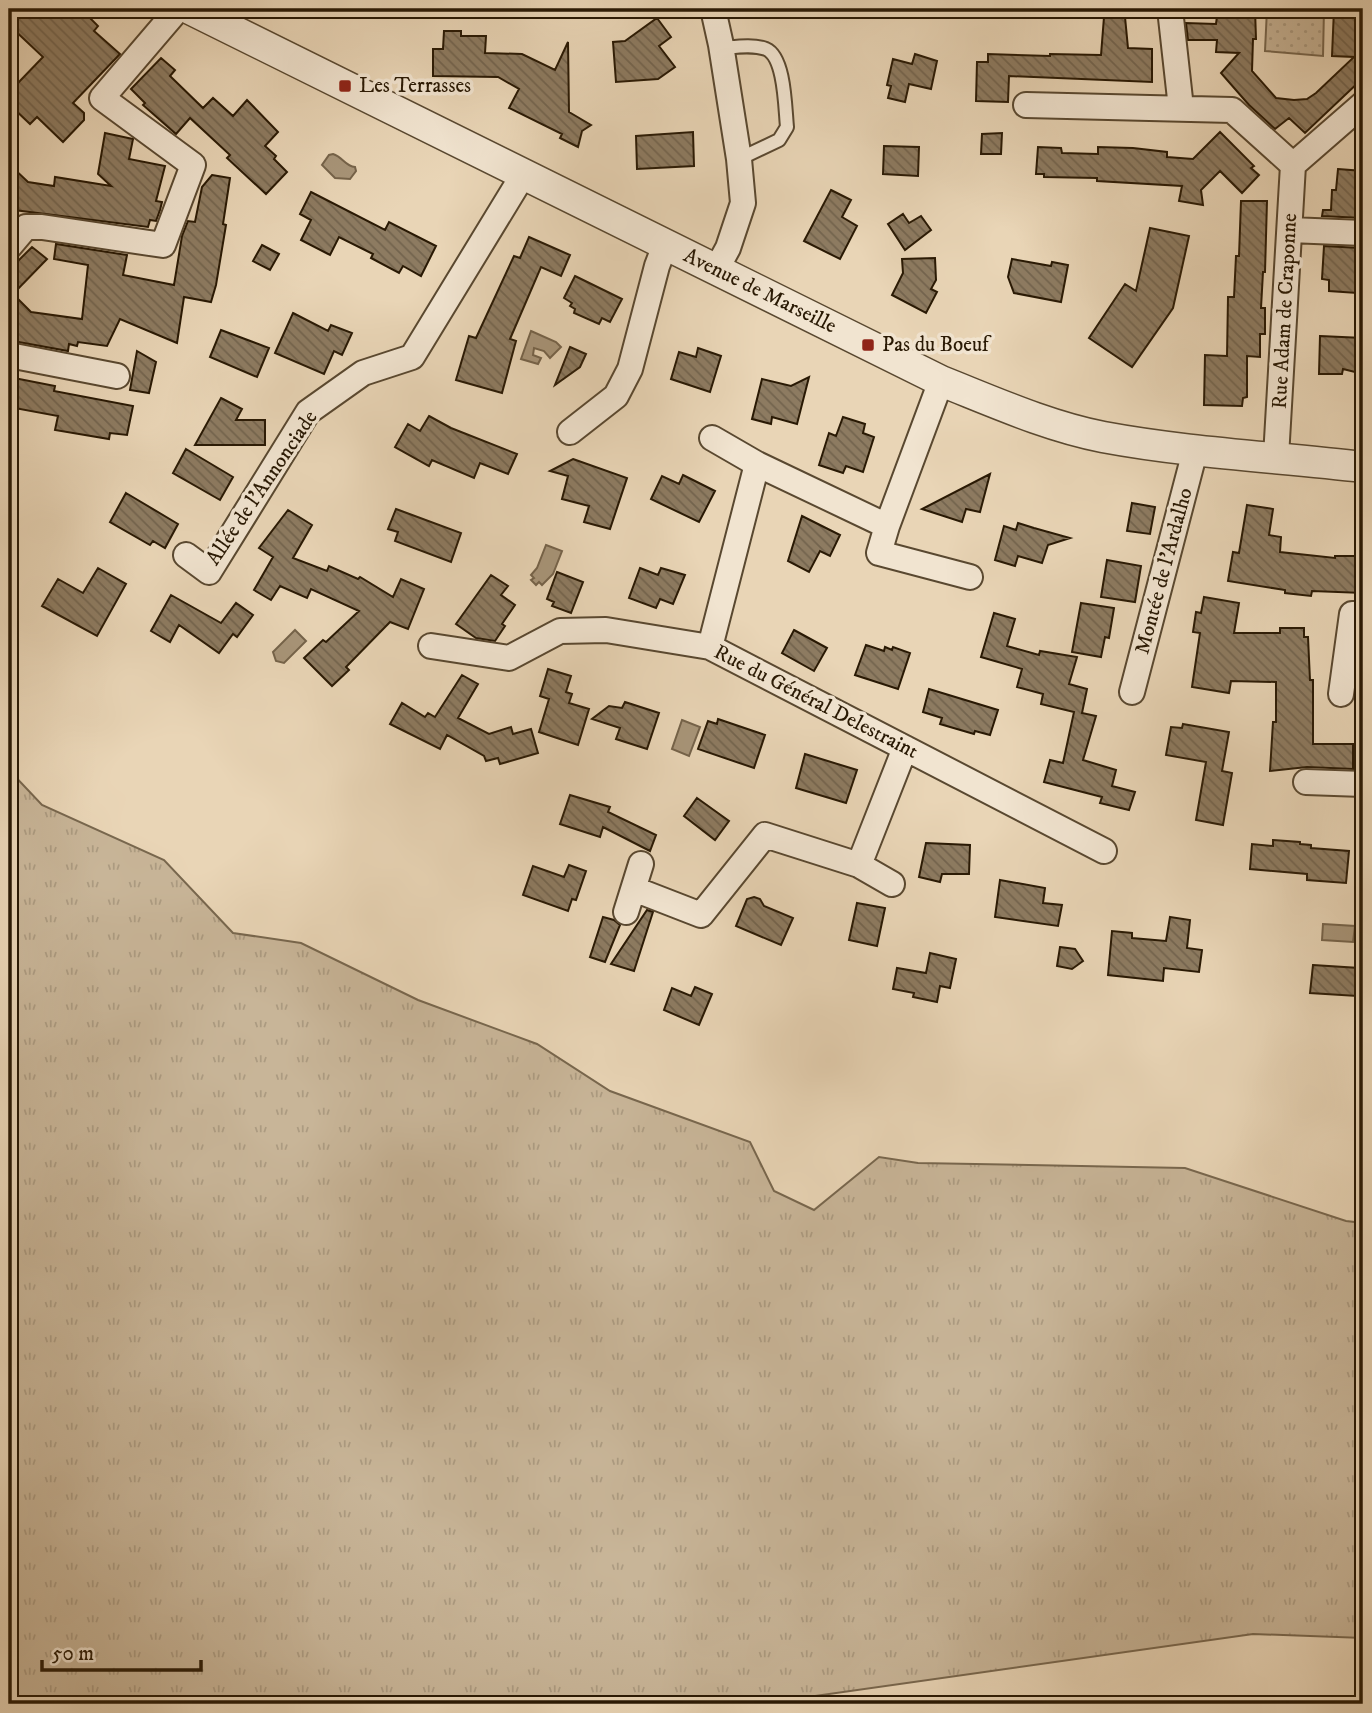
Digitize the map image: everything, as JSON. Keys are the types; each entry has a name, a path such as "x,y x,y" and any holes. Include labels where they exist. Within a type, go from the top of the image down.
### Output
{"street":[{"path":"9,247 17,222 163,245 193,165 102,98 177,9"},
{"name":"Avenue de Marseille","path":"190,9 941,381 1025,414 1101,436 1195,451 1363,467"},
{"path":"713,9 740,159 743,203 716,270"},
{"path":"1170,9 1181,108"},
{"path":"1026,105 1232,110 1293,165 1363,104"},
{"name":"Rue Adam de Craponne","path":"1276,457 1293,165"},
{"name":"Allée de l’Annonciade","path":"186,555 209,572 308,412 363,373 412,357 523,175"},
{"path":"1290,230 1363,233"},
{"path":"570,432 616,396 630,369 665,245"},
{"path":"9,355 117,376"},
{"path":"941,381 878,553 970,577"},
{"path":"712,438 757,464 887,526"},
{"name":"Montée de l'Ardalho","path":"1132,692 1195,451"},
{"path":"710,647 757,464"},
{"path":"1341,694 1352,614 1363,614"},
{"name":"Rue du Général Delestraint","path":"431,646 509,658 560,631 606,630 710,647 1104,851"},
{"path":"859,865 905,748"},
{"path":"1306,782 1363,784"},
{"path":"641,864 630,900 701,915 765,835 859,865 892,884"}],"lane":[{"path":"721,48 754,47 768,50 779,62 788,127 779,140 740,159"}],"green space":[{"path":"1267,9 1324,9 1323,56 1265,51"},
{"path":"9,770 42,805 164,860 233,933 301,943 418,1000 537,1044 610,1091 750,1142 774,1191 814,1210 879,1157 918,1163 1185,1168 1346,1221 1363,1223 1363,1638 1253,1634 759,1704 9,1704"}],"shaded area":[{"path":"333,154 355,167 356,171 350,179 335,178 322,165 329,155"},
{"path":"531,331 561,347 550,358 544,351 534,348 533,355 541,358 538,364 521,359"},
{"path":"546,545 562,551 553,574 542,585 539,582 536,585 531,580 534,578 531,575 537,568"},
{"path":"295,630 306,641 284,663 276,661 273,652"},
{"path":"682,720 700,727 689,756 672,749"},
{"path":"1323,924 1355,926 1353,942 1322,940"}],"building":[{"path":"9,9 81,9 98,26 94,31 120,54 73,103 84,113 84,120 63,142 37,117 30,124 9,104 9,76 17,84 43,57 9,25"},
{"path":"1218,9 1255,9 1256,39 1253,39 1252,71 1276,98 1294,100 1307,99 1316,93 1354,57 1332,56 1334,9 1363,9 1363,78 1305,133 1289,118 1275,129 1221,73 1239,53 1216,52 1217,40 1188,40 1186,23 1216,24"},
{"path":"1104,17 1125,17 1128,48 1152,49 1152,82 1009,76 1008,102 976,101 977,62 988,62 988,54 1101,55"},
{"path":"657,18 671,37 659,46 675,67 658,79 616,82 613,42 625,41"},
{"path":"444,31 461,31 461,36 486,36 485,53 522,54 555,70 568,42 569,112 591,125 582,131 578,147 560,138 562,134 509,108 519,89 498,77 433,76 433,49 443,49"},
{"path":"915,54 937,61 931,89 909,84 905,102 888,98 891,86 887,85 893,59 912,64"},
{"path":"161,58 175,70 170,76 203,108 213,98 233,116 247,100 278,132 265,146 287,172 266,194 227,158 230,155 190,118 176,134 143,105 145,103 131,89"},
{"path":"693,132 694,166 637,169 636,136"},
{"path":"1220,132 1254,166 1251,168 1259,175 1242,193 1220,171 1201,190 1203,205 1179,201 1182,186 1097,181 1097,178 1044,177 1044,174 1036,174 1038,147 1061,148 1062,153 1098,154 1098,147 1133,148 1167,152 1167,157 1193,159"},
{"path":"105,133 133,139 129,159 165,166 156,201 162,202 160,210 156,221 150,220 148,227 14,210 9,205 9,164 28,182 54,186 55,177 111,186 98,174"},
{"path":"1002,133 1001,154 981,154 982,134"},
{"path":"884,146 919,147 918,176 883,174"},
{"path":"1338,169 1363,171 1362,218 1322,216 1323,210 1331,210 1332,190 1336,190"},
{"path":"212,175 230,178 223,224 226,225 216,285 211,302 184,297 177,343 120,319 107,346 78,342 77,346 69,344 68,351 13,341 9,337 9,270 32,247 47,259 13,294 31,312 82,319 88,265 54,259 56,244 127,255 123,275 174,285 182,236 188,221 195,222 202,187"},
{"path":"831,190 851,200 842,217 857,226 840,259 804,241"},
{"path":"311,192 385,230 389,222 436,246 421,276 403,266 399,273 371,258 373,254 339,237 330,255 301,240 311,220 300,214"},
{"path":"1241,201 1267,201 1261,308 1265,308 1265,334 1260,334 1260,357 1247,356 1247,397 1243,398 1242,406 1204,405 1205,355 1227,356 1228,297 1234,297"},
{"path":"903,214 909,223 921,216 931,230 905,250 888,224"},
{"path":"1150,228 1189,236 1173,308 1132,367 1089,338 1125,284 1136,291"},
{"path":"529,237 570,255 561,276 541,267 510,339 516,341 502,393 456,380 469,336 476,338 514,256 520,258"},
{"path":"262,245 279,254 270,270 253,261"},
{"path":"1324,246 1360,248 1357,293 1329,291 1329,280 1322,279"},
{"path":"935,258 936,280 931,289 937,292 926,313 892,295 903,273 902,259"},
{"path":"1012,259 1051,266 1052,262 1068,265 1061,302 1014,293 1008,277"},
{"path":"575,276 622,299 610,322 602,318 599,324 574,313 575,309 570,306 572,303 564,298"},
{"path":"293,313 328,331 331,325 352,333 342,355 334,351 324,374 275,353"},
{"path":"221,330 269,348 257,377 210,357"},
{"path":"1320,336 1363,338 1363,374 1343,369 1342,374 1319,374"},
{"path":"570,347 586,354 580,367 555,385"},
{"path":"698,348 721,356 710,392 671,379 679,352 696,357"},
{"path":"137,351 156,362 149,393 130,390"},
{"path":"9,377 55,386 54,391 133,406 127,435 110,433 109,439 55,430 58,416 9,407"},
{"path":"809,377 797,424 772,417 771,424 752,419 762,379 791,386"},
{"path":"221,398 242,409 236,420 265,420 265,445 195,445"},
{"path":"429,416 451,428 517,454 508,474 480,463 474,478 432,460 429,466 395,447 408,424 420,431"},
{"path":"843,417 865,424 863,433 874,437 863,472 846,466 843,473 819,465 829,433 836,436"},
{"path":"186,449 233,477 220,500 173,473"},
{"path":"573,459 627,478 610,529 584,522 589,506 562,499 568,476 550,471"},
{"path":"990,474 980,512 966,509 962,522 922,509"},
{"path":"683,475 715,491 699,522 651,499 662,476 679,484"},
{"path":"126,493 178,524 165,548 153,541 150,545 110,522"},
{"path":"1132,503 1155,507 1150,534 1127,531"},
{"path":"1247,505 1273,509 1269,535 1281,537 1280,552 1335,558 1363,556 1363,593 1312,591 1311,596 1228,581 1233,552 1239,553"},
{"path":"396,509 461,533 451,562 395,541 398,532 388,529"},
{"path":"288,510 312,525 293,558 327,571 329,566 358,579 360,577 393,597 401,579 424,589 408,629 390,622 346,667 349,670 332,686 304,658 323,640 326,642 359,611 311,589 307,598 280,586 271,600 254,590 273,557 259,548"},
{"path":"802,516 840,535 830,556 820,551 809,572 788,561"},
{"path":"1018,523 1070,538 1048,545 1042,563 1018,556 1015,566 995,560 1004,526 1016,530"},
{"path":"1107,560 1141,566 1135,602 1101,597"},
{"path":"98,568 126,584 97,636 42,606 58,579 83,593"},
{"path":"640,568 658,575 661,568 685,575 673,604 660,599 656,608 629,598"},
{"path":"557,572 583,582 571,613 552,606 554,602 547,599"},
{"path":"491,575 508,586 501,595 515,605 502,624 505,626 495,641 476,638 456,624"},
{"path":"171,595 221,623 236,603 253,615 237,637 233,634 219,653 179,625 170,642 151,631"},
{"path":"1204,597 1239,603 1234,633 1280,633 1280,628 1304,628 1304,637 1308,637 1310,680 1313,680 1313,744 1353,744 1353,769 1307,767 1270,771 1273,722 1276,722 1276,682 1231,681 1229,693 1192,687 1200,633 1193,632 1196,612 1201,613"},
{"path":"1081,603 1114,608 1109,638 1105,637 1101,657 1072,652"},
{"path":"994,613 1015,619 1007,646 1039,655 1040,651 1077,657 1069,684 1087,689 1082,713 1096,716 1083,760 1116,770 1112,786 1135,792 1129,810 1100,803 1102,797 1044,782 1050,760 1063,763 1074,712 1041,704 1043,694 1017,687 1022,669 981,657"},
{"path":"794,630 827,648 814,671 782,653"},
{"path":"866,645 884,651 885,647 892,650 893,647 910,653 898,689 855,675"},
{"path":"548,669 571,676 566,692 572,694 569,703 589,709 578,745 539,732 549,699 540,696"},
{"path":"462,675 478,684 458,718 489,734 511,727 513,734 531,729 538,753 500,764 498,758 486,761 484,756 447,735 440,749 390,724 402,703 425,717 428,713 435,717"},
{"path":"929,689 998,710 990,735 975,731 974,734 940,724 942,718 923,712"},
{"path":"625,702 659,713 647,749 616,739 620,728 592,719 609,706 622,708"},
{"path":"718,719 765,735 754,768 698,749 708,721 717,724"},
{"path":"1183,724 1229,732 1222,771 1232,773 1223,825 1196,820 1206,762 1166,755 1171,727 1182,728"},
{"path":"805,754 857,770 846,803 796,788"},
{"path":"570,795 610,807 608,812 656,835 650,851 603,827 600,837 560,824"},
{"path":"697,798 729,821 715,840 684,816"},
{"path":"1273,840 1300,842 1311,845 1311,848 1349,851 1346,883 1307,880 1307,874 1250,869 1252,844 1273,846"},
{"path":"926,843 970,845 969,874 942,874 940,882 919,877"},
{"path":"569,865 586,871 576,900 572,899 568,911 523,895 533,866 564,877"},
{"path":"1000,880 1045,888 1043,903 1062,905 1058,926 995,917"},
{"path":"747,899 760,899 764,906 793,918 781,945 736,926"},
{"path":"857,903 885,908 877,946 849,940"},
{"path":"647,910 653,912 634,971 611,964"},
{"path":"603,917 620,925 605,962 590,957"},
{"path":"1170,917 1190,920 1187,948 1202,950 1199,972 1164,968 1163,981 1108,975 1112,931 1132,933 1132,938 1166,941"},
{"path":"1060,947 1075,949 1083,961 1072,969 1057,966"},
{"path":"930,953 956,959 950,988 940,986 937,1002 913,997 914,993 893,989 897,968 926,973"},
{"path":"1313,965 1359,968 1357,996 1310,993"},
{"path":"695,987 712,994 699,1025 664,1010 672,988 691,996"}],"place":[{"name":"Les Terrasses","path":"345,86"},
{"name":"Pas du Boeuf","path":"868,345"}]}
